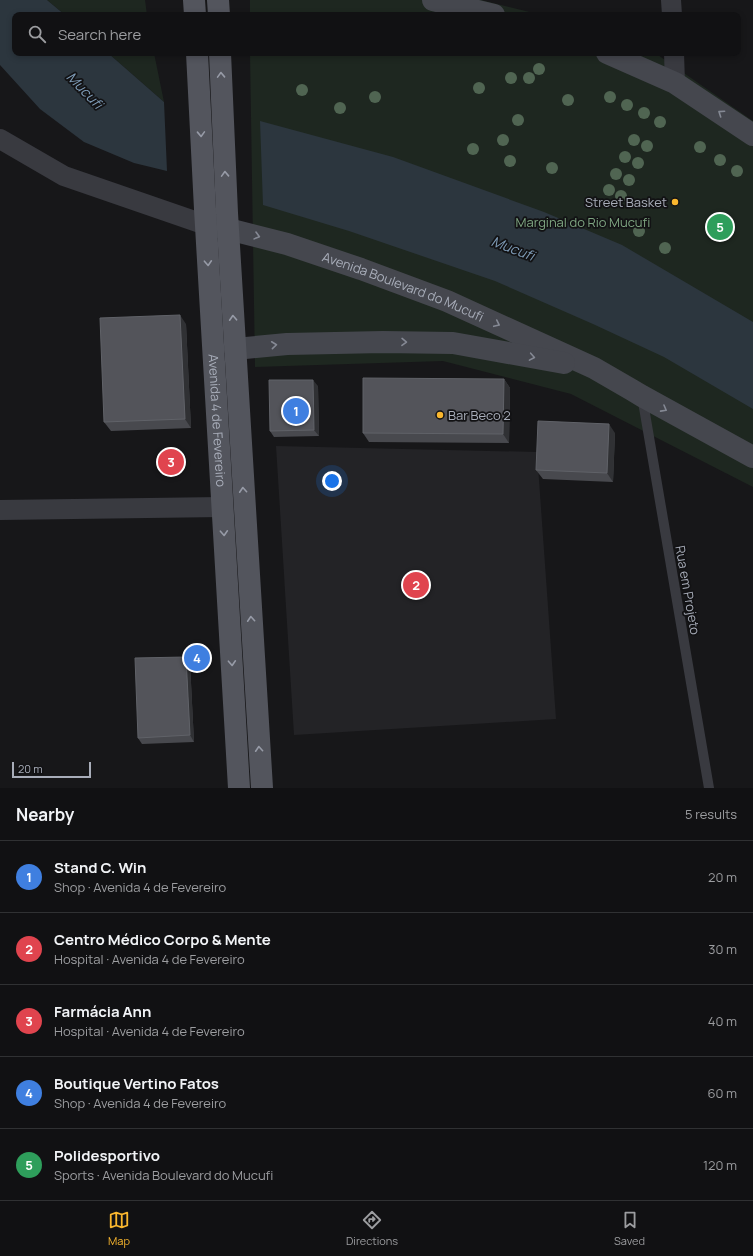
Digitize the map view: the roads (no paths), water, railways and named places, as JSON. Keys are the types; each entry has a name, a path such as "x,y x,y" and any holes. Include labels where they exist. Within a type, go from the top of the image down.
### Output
{"main road":[{"path":"194,0 195,12"},
{"name":"Avenida 4 de Fevereiro","path":"197,56 205,217 239,788"},
{"name":"Avenida 4 de Fevereiro","path":"220,56 235,349 262,788"}],"street":[{"path":"433,0 482,12"},
{"path":"671,0 672,12"},
{"path":"614,56 676,83 753,135"},
{"path":"674,56 676,83"},
{"path":"0,140 64,176 205,217"},
{"name":"Avenida Boulevard do Mucufi","path":"205,217 228,221 286,244 361,269 447,301 594,368 753,457"},
{"name":"Avenida Boulevard do Mucufi","path":"235,349 287,344 383,342 453,343 594,368"},
{"path":"0,510 222,507"}],"lane":[{"name":"Rua em Projeto","path":"642,396 709,788"}],"water":[{"name":"Mucufi","path":"0,0 47,0 61,12 12,12 12,56 111,56 164,102 167,171 134,163 84,142 40,109 0,65"},
{"name":"Mucufi","path":"260,121 393,157 544,212 622,245 753,322 753,409 664,357 495,281 349,231 263,205"}],"place":[{"name":"Street Basket","path":"675,202"},
{"name":"Polidesportivo","path":"720,227"},
{"name":"Stand C. Win","path":"296,411"},
{"name":"Bar Beco 2","path":"440,415"},
{"name":"Farmácia Ann","path":"171,462"},
{"name":"Centro Médico Corpo & Mente","path":"416,585"},
{"name":"Boutique Vertino Fatos","path":"197,658"}],"park label":[{"name":"Marginal do Rio Mucufi","path":"583,222"}]}
